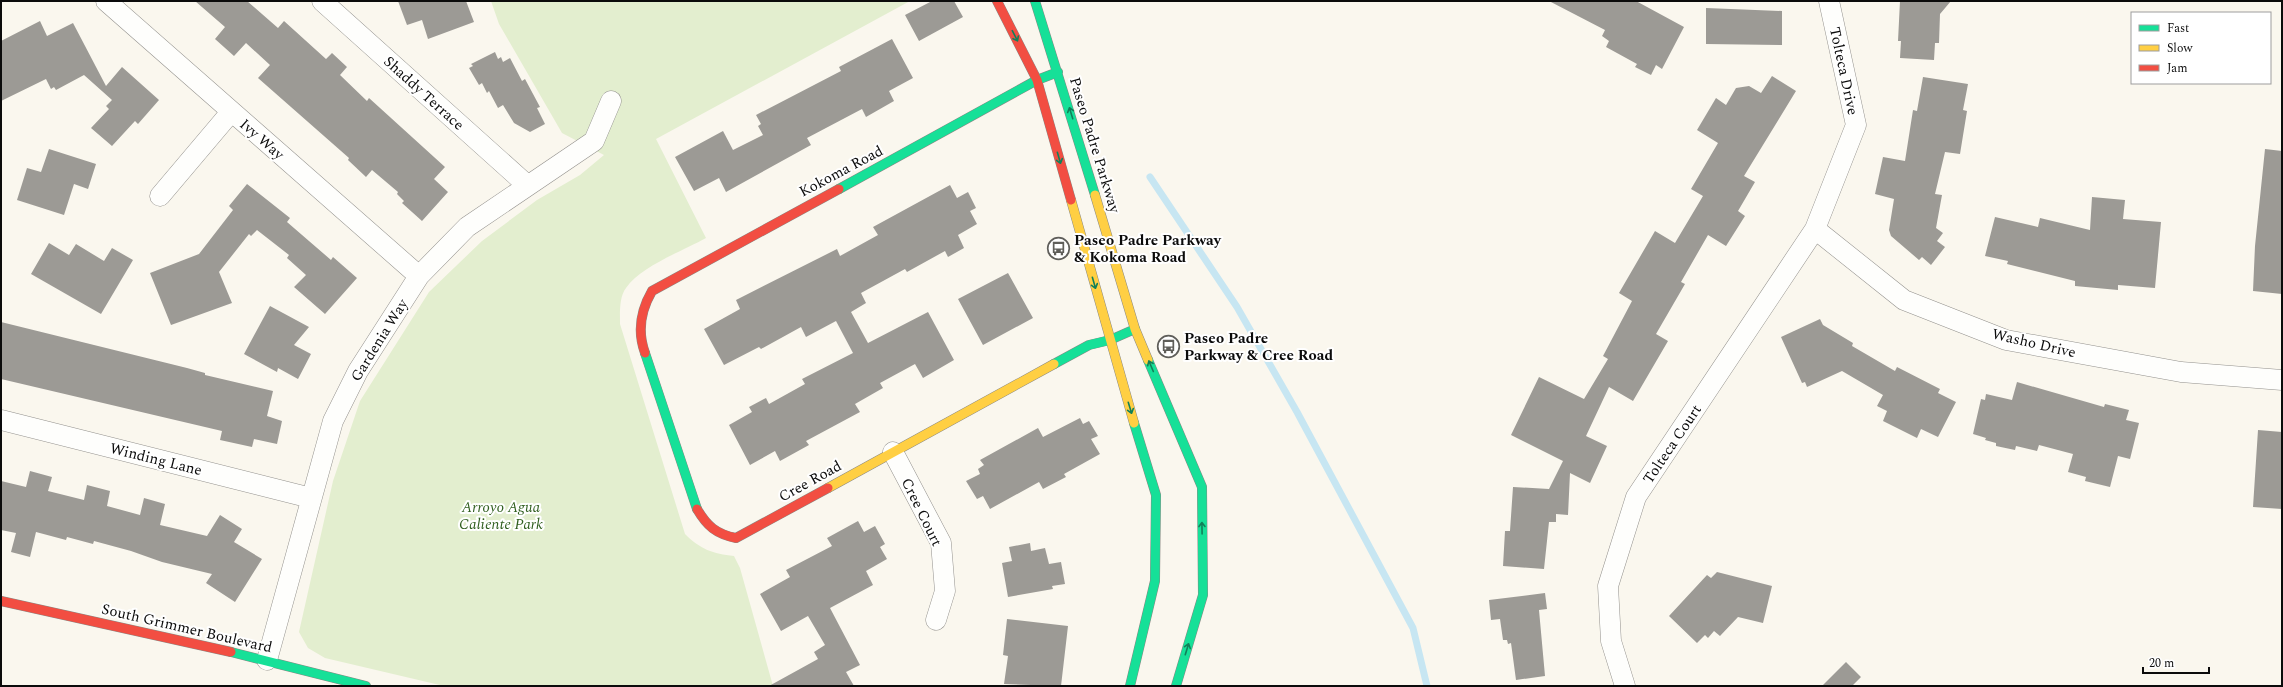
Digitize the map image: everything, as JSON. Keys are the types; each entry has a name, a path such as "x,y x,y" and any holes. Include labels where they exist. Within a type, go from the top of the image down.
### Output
{"street":[{"name":"Ivy Way","path":"106,1 419,276"},
{"name":"Shaddy Terrace","path":"322,1 527,185"},
{"path":"997,1 1037,80 1110,340 1156,495 1155,581 1130,686"},
{"name":"Paseo Padre Parkway","path":"1035,1 1058,72 1135,329 1202,487 1203,594 1176,686"},
{"name":"Tolteca Drive","path":"1815,229 1856,125 1828,1"},
{"name":"Kokoma Road","path":"643,304 652,291 669,280 1037,80 1058,72"},
{"name":"Gardenia Way","path":"267,660 333,420 358,371 419,276 467,227 594,141 611,101"},
{"path":"160,196 231,112"},
{"name":"Washo Drive","path":"1815,229 1904,300 2006,340 2181,372 2282,380"},
{"name":"Tolteca Court","path":"1625,686 1611,640 1608,586 1636,497 1815,229"},
{"name":"Cree Road","path":"643,304 640,321 642,345 695,505 708,528 719,535 736,538 1089,345 1110,340 1135,329"},
{"name":"Winding Lane","path":"1,420 311,498"},
{"name":"Cree Court","path":"893,452 941,543 945,591 936,620"},
{"name":"South Grimmer Boulevard","path":"1,601 267,660 366,686"}],"green space":[{"name":"Arroyo Agua Caliente Park","path":"491,1 910,1 656,139 706,238 652,266 642,273 626,288 621,300 620,324 685,534 707,550 734,556 740,568 773,686 444,686 325,658 308,648 299,632 333,481 360,401 429,292 482,241 537,200 580,175 604,155 562,133 499,24"}],"building":[{"path":"195,1 247,1 278,28 284,21 326,59 332,53 347,67 340,75 367,101 369,98 445,167 434,179 448,192 422,221 402,203 404,201 397,194 398,192 372,170 366,177 348,160 349,158 258,78 270,65 246,43 234,56 215,39 225,27"},
{"path":"398,1 466,1 474,22 428,39 422,20 407,25"},
{"path":"932,1 954,1 963,17 919,41 905,15"},
{"path":"1549,1 1636,1 1684,27 1662,69 1656,65 1651,75 1635,67 1637,64 1606,47 1609,41 1602,36 1605,30"},
{"path":"1900,1 1951,1 1940,14 1939,43 1935,43 1934,60 1900,58 1901,41 1898,41"},
{"path":"1706,8 1782,11 1782,45 1706,44"},
{"path":"40,21 47,36 73,23 106,86 122,67 159,100 138,124 135,121 112,146 91,128 109,109 106,106 112,100 84,75 56,90 54,87 51,89 46,79 1,101 1,41"},
{"path":"892,39 913,78 889,91 894,101 866,117 862,109 807,138 811,145 726,192 719,178 694,191 675,157 723,131 733,150 763,135 758,126 761,124 756,115 841,71 839,67"},
{"path":"495,52 498,59 501,57 503,62 510,58 522,81 525,79 540,107 537,108 545,124 530,132 514,123 503,105 498,108 489,91 487,93 482,83 479,85 469,68 473,66 471,64"},
{"path":"1772,76 1796,91 1744,176 1755,182 1738,211 1745,216 1726,246 1708,235 1681,282 1685,284 1656,334 1668,341 1633,401 1609,387 1586,436 1607,446 1590,483 1570,473 1568,515 1556,514 1556,522 1549,522 1544,569 1503,566 1505,531 1510,531 1513,487 1549,489 1563,461 1511,435 1539,377 1584,399 1608,359 1603,356 1632,301 1619,293 1655,231 1675,243 1703,196 1691,189 1718,143 1697,130 1716,98 1726,105 1736,88 1749,86 1761,93"},
{"path":"1923,77 1968,84 1963,110 1967,111 1960,154 1945,152 1935,194 1942,195 1936,228 1943,233 1937,241 1945,247 1931,265 1922,257 1919,260 1891,236 1889,230 1894,199 1875,194 1883,157 1905,161 1913,110 1917,111"},
{"path":"49,149 96,164 88,189 74,184 64,215 17,200 27,168 41,172"},
{"path":"2265,149 2282,151 2282,294 2253,291 2255,246"},
{"path":"247,184 290,218 287,222 331,260 333,257 357,278 325,314 294,287 306,275 287,258 289,255 257,230 251,236 249,234 219,272 232,303 171,325 150,273 199,254 233,210 229,206"},
{"path":"950,185 957,198 968,192 976,208 970,211 977,224 958,235 964,248 948,257 945,251 907,272 905,269 861,293 866,303 851,312 868,343 928,312 954,360 923,378 915,364 880,383 883,388 855,404 860,412 806,441 809,445 780,461 775,451 750,465 729,425 752,412 749,407 766,398 769,404 805,384 802,379 853,353 836,321 806,337 801,327 761,349 759,347 724,365 704,329 740,309 736,300 837,249 840,256 878,235 873,227"},
{"path":"2092,197 2125,200 2123,219 2161,222 2155,288 2118,285 2118,290 2075,286 2075,281 2007,264 2008,261 1985,256 1995,217 2038,227 2040,218 2090,230"},
{"path":"49,243 69,255 76,244 104,261 112,248 133,260 101,314 31,274"},
{"path":"1008,273 1033,318 983,345 958,299"},
{"path":"270,306 309,327 294,345 311,354 298,379 278,368 277,372 244,354"},
{"path":"1820,319 1823,325 1853,343 1852,346 1895,371 1897,367 1940,389 1938,393 1956,402 1938,437 1921,429 1917,438 1883,421 1887,411 1877,406 1883,395 1842,371 1807,387 1805,382 1802,383 1781,337"},
{"path":"1,322 187,368 205,373 205,375 273,391 267,416 282,421 277,444 254,439 252,447 220,440 222,431 1,379"},
{"path":"2017,382 2104,407 2105,404 2129,410 2126,420 2139,423 2130,459 2118,456 2110,487 2085,481 2086,477 2068,472 2073,454 2039,445 2037,451 2016,446 2015,450 1996,446 1996,443 1985,440 1986,438 1973,434 1981,399 1985,400 1986,394 2012,400"},
{"path":"1080,418 1083,424 1089,421 1098,436 1091,439 1100,454 1064,474 1066,477 1043,489 1039,482 990,509 983,496 977,499 966,481 980,474 978,469 984,465 980,460 1038,428 1043,437"},
{"path":"2258,430 2282,432 2282,509 2253,507"},
{"path":"30,471 52,477 48,491 84,500 87,485 110,491 107,506 140,515 144,498 165,504 160,525 207,536 220,515 242,529 234,542 262,559 235,602 206,583 212,574 162,562 131,551 94,541 93,544 67,537 66,540 36,532 30,557 11,552 16,533 1,530 1,481 26,487"},
{"path":"858,521 864,532 875,526 885,544 880,547 887,559 866,571 873,585 830,608 860,665 846,672 854,686 769,686 818,659 814,652 825,645 808,616 781,631 760,594 790,577 786,570 832,546 827,538"},
{"path":"1030,543 1031,551 1045,548 1049,564 1061,562 1065,584 1052,586 1053,589 1008,597 1002,563 1012,561 1009,547"},
{"path":"1717,572 1772,586 1763,623 1738,617 1720,636 1714,631 1708,638 1705,635 1697,643 1669,616 1707,575 1711,578"},
{"path":"1545,593 1547,609 1539,610 1545,676 1516,680 1511,643 1508,644 1507,640 1503,640 1500,619 1491,620 1489,600"},
{"path":"1007,619 1068,626 1061,686 1004,684 1008,656 1003,655"},
{"path":"1846,662 1861,677 1852,686 1822,686"}],"waterway":[{"path":"1150,177 1237,307 1297,412 1413,628 1427,686"}],"traffic: fast":[{"path":"1035,1 1095,195"},
{"path":"839,189 1037,80 1058,72"},
{"path":"1054,364 1089,345 1110,340 1135,329"},
{"path":"645,353 697,509"},
{"path":"1148,360 1202,487 1203,595 1176,686"},
{"path":"1130,686 1155,581 1156,495 1134,423"},
{"path":"231,652 366,686"}],"traffic: slow":[{"path":"1095,195 1135,329 1148,360"},
{"path":"1071,200 1134,423"},
{"path":"828,488 1054,364"}],"traffic: jam":[{"path":"997,1 1037,80 1071,200"},
{"path":"645,353 641,337 641,321 645,306 652,291 839,189"},
{"path":"697,509 708,525 718,532 736,538 828,488"},
{"path":"1,601 231,652"}],"place":[{"name":"Paseo Padre Parkway & Kokoma Road","path":"1059,249"},
{"name":"Paseo Padre Parkway & Cree Road","path":"1169,347"}]}
